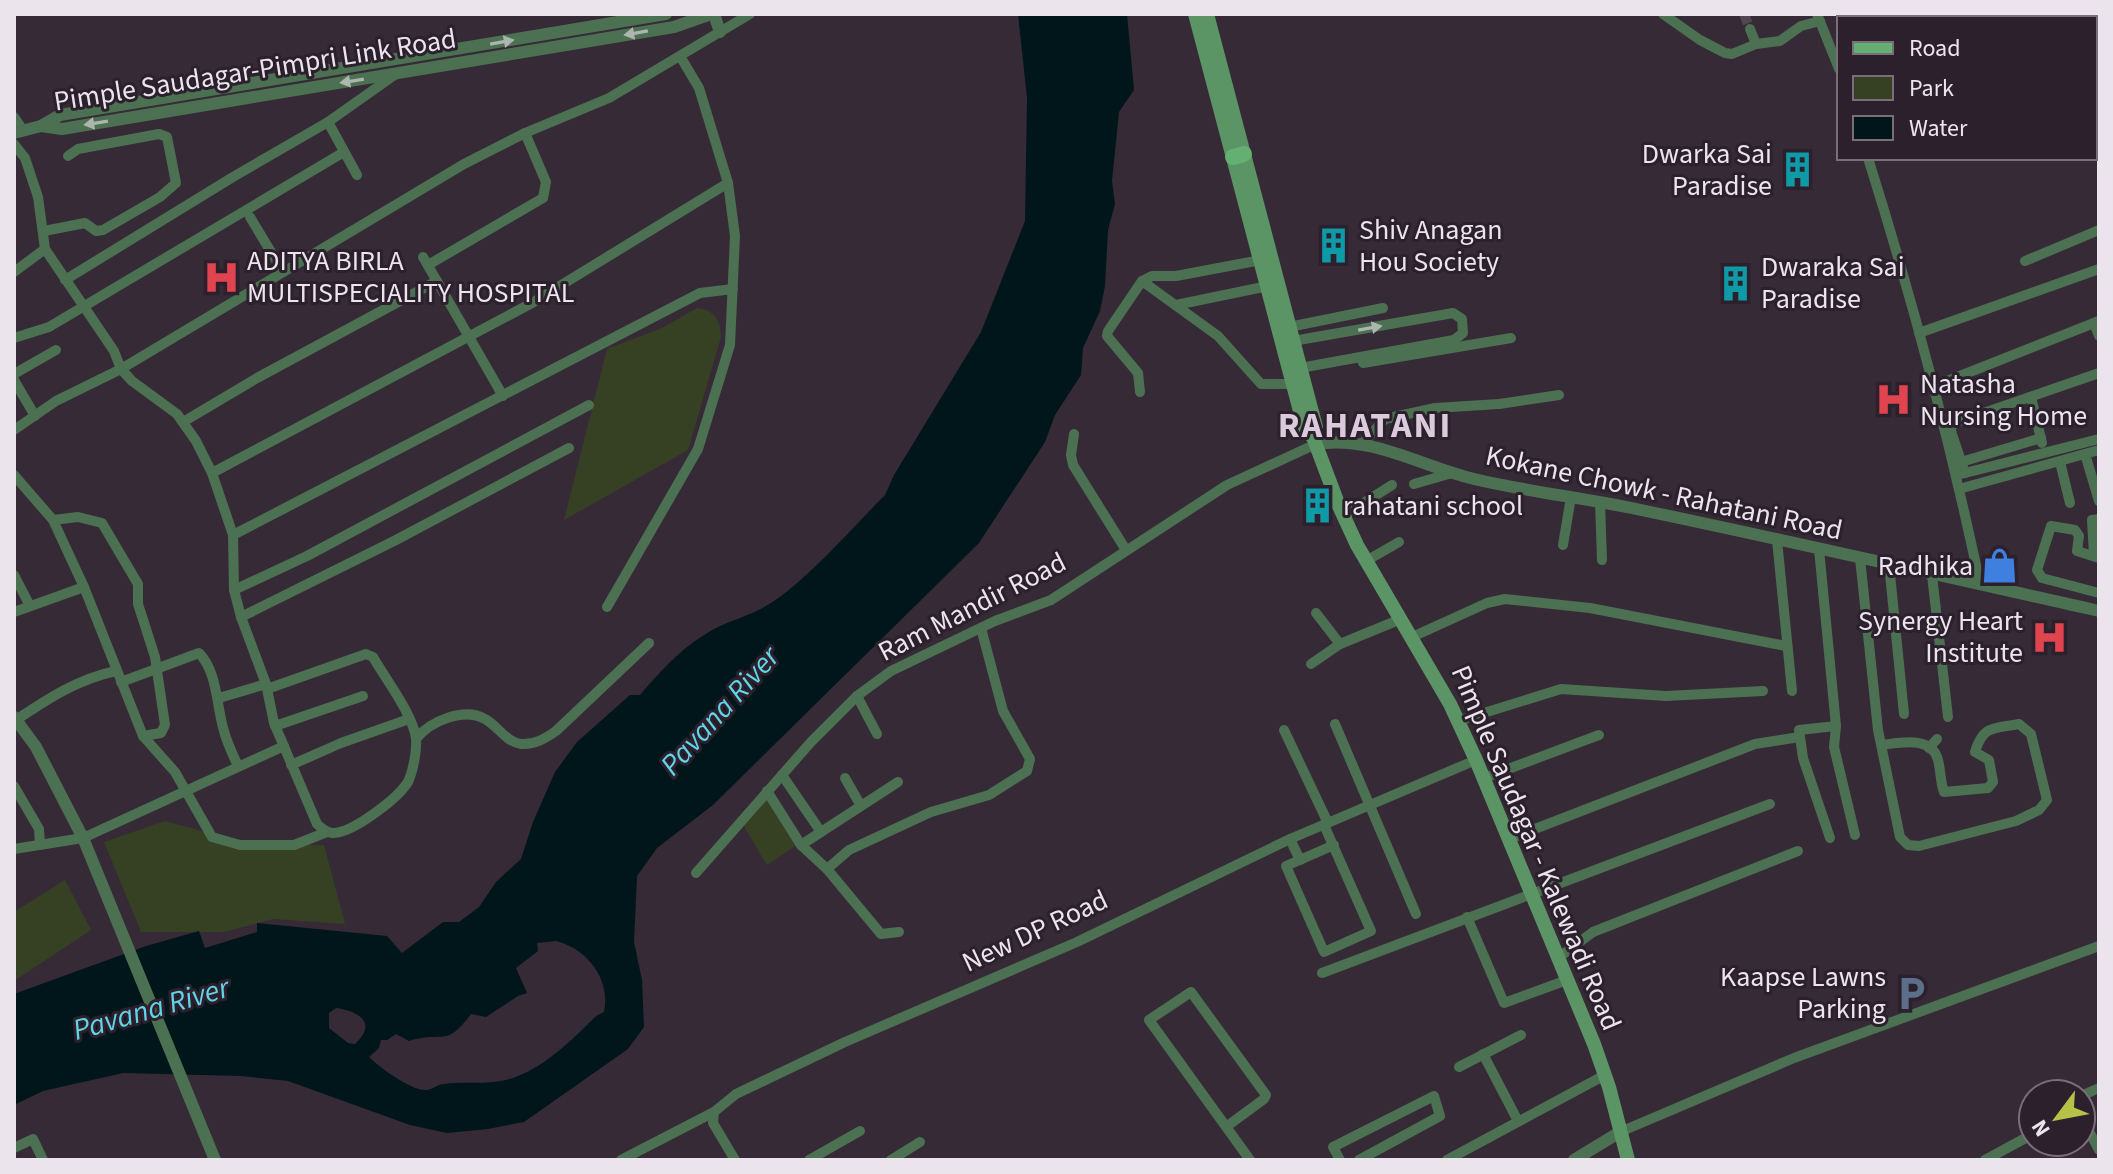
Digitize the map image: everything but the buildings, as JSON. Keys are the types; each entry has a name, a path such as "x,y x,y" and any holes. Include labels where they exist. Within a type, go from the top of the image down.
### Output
{"main road":[{"name":"Pimple Saudagar - Kalewadi Road","path":"1195,14 1291,334 1305,430 1315,440 1343,516 1366,561 1458,721 1484,778 1605,1075 1627,1159"},
{"name":"Pimple Saudagar - Kalewadi Road","path":"1207,14 1261,260 1297,377"}],"street":[{"name":"Pimple Saudagar-Pimpri Link Road","path":"19,131 41,126 60,115 666,14"},
{"name":"Pimple Saudagar-Pimpri Link Road","path":"41,126 62,129 396,74 674,27 713,14"},
{"path":"713,14 720,32"},
{"path":"14,430 56,401 121,369 464,164 525,133 609,98 750,14"},
{"path":"1663,14 1678,26 1732,54 1756,44 1780,41 1800,20 1819,18 1837,64"},
{"path":"1750,29 1756,44"},
{"path":"607,607 698,449 730,345 735,236 728,183 699,88 680,56"},
{"path":"65,280 328,122 396,74 394,60"},
{"path":"14,117 19,131"},
{"path":"328,122 357,175"},
{"path":"503,396 425,261 543,198 546,182 525,133"},
{"path":"44,231 85,223 96,231 103,230 160,197 176,183 171,145 167,137 159,134 78,149 68,156"},
{"path":"14,144 25,158 38,197 45,249 81,307 114,351 121,369 143,390 177,414 212,473 233,535 234,590 266,687 275,726 317,824 327,832"},
{"path":"14,338 49,327 344,152"},
{"path":"1869,160 1932,387 1961,470"},
{"path":"212,473 532,303 728,183"},
{"path":"250,217 283,272"},
{"path":"2025,261 2099,230"},
{"path":"14,272 45,249"},
{"path":"1140,392 1138,373 1107,336 1142,281 1152,276 1176,276 1261,260"},
{"path":"1919,333 2099,269"},
{"path":"183,422 257,378 437,281"},
{"path":"1142,281 1218,336 1261,384 1511,338"},
{"path":"1176,305 1268,286"},
{"path":"233,535 700,293 733,289"},
{"path":"1291,334 1383,308"},
{"path":"1291,334 1453,313 1462,319 1463,333 1454,340 1297,377"},
{"path":"1932,387 2096,322 2099,336"},
{"path":"35,416 14,377 56,350"},
{"path":"1980,584 1959,489 1961,470 1952,424 2099,373"},
{"path":"1363,443 1385,419 1429,409 1499,404 1559,395"},
{"path":"2031,397 2045,452"},
{"path":"234,590 307,556 589,405"},
{"path":"1074,434 1073,465 1126,550"},
{"path":"1961,470 2041,438"},
{"path":"1961,470 2099,439"},
{"name":"Kokane Chowk - Rahatani Road","path":"1315,440 1363,443 1452,473 1600,502 2099,611"},
{"name":"Ram Mandir Road","path":"696,873 767,791 857,696 891,671 981,628 1051,600 1227,485 1315,440"},
{"path":"241,617 396,540 569,448"},
{"path":"1959,489 2099,450"},
{"path":"2085,454 2099,501"},
{"path":"2060,462 2070,503"},
{"path":"1414,484 1452,473"},
{"path":"15,477 53,520 84,587 143,736 189,792 212,837 240,845 294,845 327,832 342,831 365,820 407,784 416,739 409,719 369,655 219,698"},
{"path":"1343,516 1392,485"},
{"path":"1563,545 1571,497"},
{"path":"1600,502 1602,560"},
{"path":"53,520 78,517 102,523 138,584 138,604 158,668 164,730 157,735 143,736"},
{"path":"2099,519 2092,520 2097,552 2080,554 2077,551 2079,536 2075,530 2051,526 2037,570 2042,578 2099,593"},
{"path":"1777,540 1792,691"},
{"path":"1366,561 1399,542"},
{"path":"1819,549 1836,726 1834,747 1855,835"},
{"path":"1860,558 1881,745 1900,837 1908,845 1919,846 2016,821 2039,810 2047,800 2031,734 2019,724 1986,730 1980,736 1975,752 1989,760 1993,782 1988,788 1944,792 1937,756 1929,748 1912,741 1881,745"},
{"path":"1889,564 1904,714"},
{"path":"14,575 29,604"},
{"path":"1932,575 1948,717"},
{"path":"14,612 29,604 84,587"},
{"path":"1412,637 1487,603 1505,599 1590,608 1786,646"},
{"path":"1316,613 1340,644"},
{"path":"1311,664 1340,644 1401,619"},
{"path":"827,869 849,850 931,812 989,795 1027,771 1030,759 1003,711 981,628"},
{"path":"416,739 443,721 467,714 487,720 515,742 524,744 541,740 556,731 649,643"},
{"path":"121,682 199,653 219,698 223,730 238,766"},
{"path":"116,671 82,680 15,718 20,735 61,790 83,838 215,1160"},
{"path":"1458,721 1561,689 1666,696 1763,691"},
{"path":"275,726 363,696"},
{"path":"857,696 877,734"},
{"path":"291,765 409,719"},
{"path":"1335,724 1416,914"},
{"path":"1830,838 1803,758 1799,730 1836,726"},
{"path":"1284,730 1326,824 1371,931 1324,952 1286,866 1334,845"},
{"path":"1484,778 1599,735"},
{"path":"1509,839 1755,744 1800,737"},
{"path":"1929,748 1937,739"},
{"path":"14,849 83,838 284,746"},
{"name":"New DP Road","path":"621,1160 714,1112 736,1094 845,1042 1077,942 1290,839 1476,760"},
{"path":"782,775 821,832"},
{"path":"845,778 861,806"},
{"path":"801,845 898,782"},
{"path":"14,786 39,829 40,845"},
{"path":"767,791 801,845 827,869 881,934 899,932"},
{"path":"1322,973 1770,804"},
{"path":"1290,839 1300,860"},
{"path":"1558,958 1593,932 1798,851"},
{"path":"1467,917 1504,1003 1567,980"},
{"path":"1574,1160 1620,1132 1794,1058 2099,946"},
{"path":"1226,1127 1266,1095 1191,992 1149,1020 1226,1127 1250,1160"},
{"path":"1459,1067 1521,1035"},
{"path":"1483,1054 1518,1121"},
{"path":"1447,1160 1605,1075"},
{"path":"1340,1160 1333,1147 1434,1096 1440,1116 1359,1160"},
{"path":"714,1112 713,1123 735,1160"},
{"path":"809,1160 860,1131"},
{"path":"14,1148 33,1139 43,1160"},
{"path":"891,1160 920,1142"},
{"path":"1985,1160 2017,1143"}],"green space":[{"path":"697,308 709,311 716,317 721,337 688,450 564,520 607,349 662,328"},
{"path":"766,795 797,845 767,865 742,823"},
{"path":"165,821 246,843 324,845 345,924 273,919 224,932 141,932 104,842"},
{"path":"65,880 91,930 14,981 14,912"}],"water":[{"name":"Pavana River","path":"1018,14 1127,14 1134,90 1119,112 1112,181 1115,204 1108,230 1105,286 1100,311 1083,348 1081,375 1055,415 1045,442 979,543 713,805 657,848 637,876 634,942 642,980 644,1027 628,1049 524,1122 447,1133 410,1125 288,1081 241,1076 123,1073 43,1091 14,1105 14,994 146,946 199,931 205,948 257,932 257,923 387,936 402,953 443,922 459,922 479,907 496,882 521,859 555,772 577,742 630,695 640,695 695,641 718,627 761,609 788,591 885,495 981,332 1025,221 1027,98","holes":["556,941 578,951 595,968 604,989 604,1012 531,1070 506,1080 442,1084 421,1090 405,1083 369,1057 379,1048 381,1040 396,1034 409,1041 449,1035 471,1014 486,1017 527,993 516,968 538,951 537,943","336,1008 363,1019 365,1030 355,1044 348,1043 329,1028 329,1013"]}],"tunnel":[{"path":"1744,14 1750,29"}],"place":[{"name":"Dwarka Sai Paradise","path":"1798,170"},
{"name":"Shiv Anagan Hou Society","path":"1333,246"},
{"name":"ADITYA BIRLA MULTISPECIALITY HOSPITAL","path":"221,277"},
{"name":"Dwaraka Sai Paradise","path":"1735,283"},
{"name":"Natasha Nursing Home","path":"1894,400"},
{"name":"rahatani school","path":"1317,506"},
{"name":"Radhika","path":"1999,566"},
{"name":"Synergy Heart Institute","path":"2049,637"},
{"name":"Kaapse Lawns Parking","path":"1912,993"}],"district":[{"name":"RAHATANI","path":"1365,425"}]}
